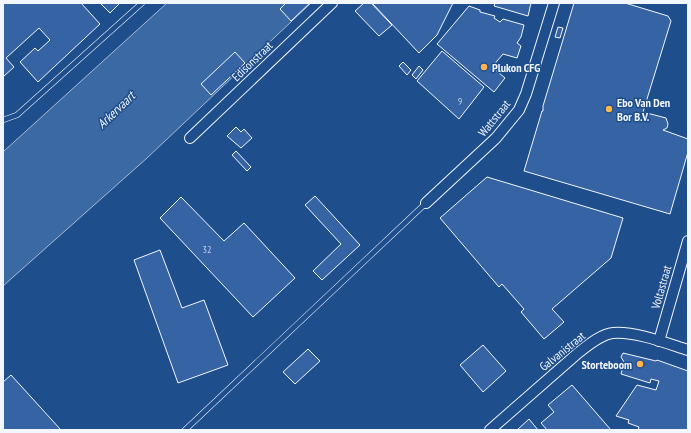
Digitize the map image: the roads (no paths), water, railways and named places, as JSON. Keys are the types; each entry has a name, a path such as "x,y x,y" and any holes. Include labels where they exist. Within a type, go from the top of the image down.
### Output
{"street":[{"name":"Edisonstraat","path":"190,138 332,3"},
{"name":"Wattstraat","path":"426,203 496,138 519,110 526,94 554,3"},
{"name":"Voltastraat","path":"659,341 688,241"},
{"name":"Galvanistraat","path":"490,430 578,353 611,333 628,334 659,341 688,350"}],"lane":[{"path":"3,120 17,115 142,3"},
{"path":"185,430 426,203"}],"water":[{"name":"Arkervaart","path":"167,3 311,3 147,158 3,286 3,152"}],"place":[{"name":"Plukon CFG","path":"484,67"},
{"name":"Ebo Van Den Bor B.V.","path":"609,109"},
{"name":"Storteboom","path":"640,364"}]}
